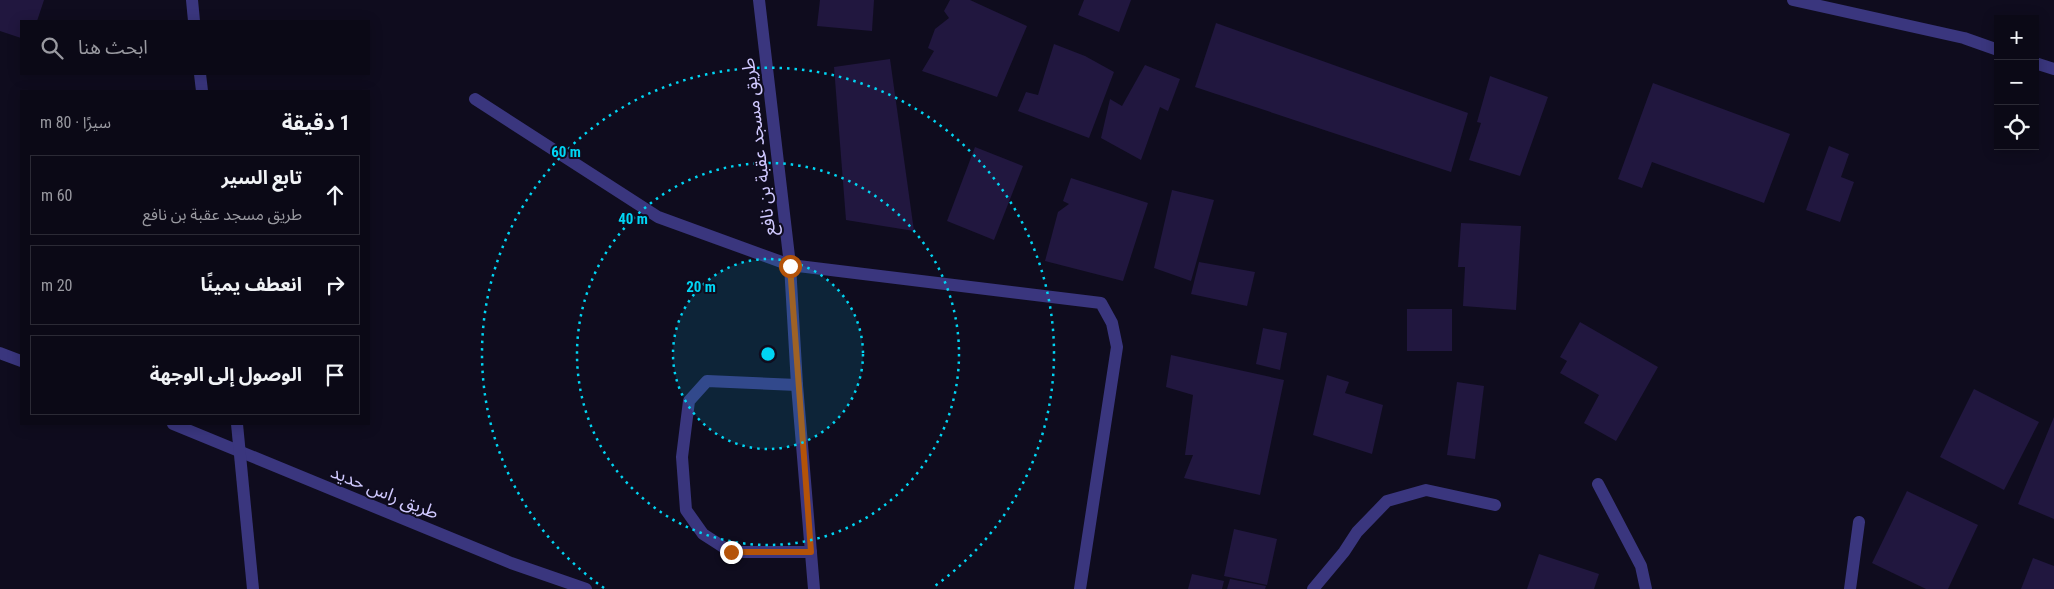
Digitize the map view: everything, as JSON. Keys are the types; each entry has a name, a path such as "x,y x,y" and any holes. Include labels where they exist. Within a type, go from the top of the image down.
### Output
{"street":[{"path":"192,0 194,20"},
{"name":"طريق مسجد عقبة بن نافع","path":"759,0 790,266 797,385 814,589"},
{"path":"1793,0 1964,38 1994,49"},
{"path":"2039,64 2054,69"},
{"path":"200,75 202,90"},
{"path":"475,99 658,217 790,266 1101,303 1112,323 1117,347 1080,589"},
{"path":"0,352 20,361"},
{"path":"797,385 707,381 689,401 682,456 686,510 703,534 731,552 811,552"},
{"name":"طريق راس حديد","path":"175,425 511,563 586,589"},
{"path":"237,425 252,589"},
{"path":"1598,484 1641,566 1646,589"},
{"path":"1313,589 1344,552 1357,532 1387,501 1426,490 1495,506"},
{"path":"1850,589 1859,522"}],"building":[{"path":"0,0 44,0 37,20 20,20 20,38 0,31"},
{"path":"820,0 874,0 872,31 817,26"},
{"path":"950,0 970,0 1027,26 997,97 922,71 934,51 928,48 935,29 949,18 944,11"},
{"path":"1084,0 1131,0 1119,32 1078,15"},
{"path":"1216,23 1468,113 1451,172 1195,87"},
{"path":"1054,44 1085,56 1114,72 1089,138 1018,111 1026,92 1038,95"},
{"path":"890,59 914,231 846,220 834,67"},
{"path":"1145,65 1180,79 1168,111 1160,107 1141,160 1101,138 1110,99 1122,106"},
{"path":"1490,76 1548,97 1520,176 1469,160 1481,123 1477,122"},
{"path":"1653,83 1790,134 1764,203 1652,162 1642,188 1618,179"},
{"path":"1829,146 1849,154 1841,177 1854,182 1840,222 1806,210"},
{"path":"975,147 1023,166 994,240 947,221"},
{"path":"1071,178 1148,203 1123,281 1045,261 1058,212 1069,204 1063,201"},
{"path":"1172,190 1214,200 1191,281 1154,268"},
{"path":"1461,223 1521,226 1516,310 1463,306 1465,267 1458,267"},
{"path":"1199,262 1255,272 1247,306 1191,294"},
{"path":"1407,309 1452,309 1452,351 1407,351"},
{"path":"1580,322 1658,367 1616,441 1584,423 1599,395 1560,373 1567,361 1560,357"},
{"path":"1263,328 1287,333 1280,370 1256,364"},
{"path":"1171,355 1284,380 1260,495 1184,478 1193,455 1185,455 1193,395 1166,387"},
{"path":"1327,375 1349,382 1345,393 1383,405 1372,454 1313,435"},
{"path":"1457,382 1484,386 1475,459 1447,455"},
{"path":"1974,389 2039,422 2004,490 1940,457"},
{"path":"2054,417 2054,519 2018,504"},
{"path":"1907,491 1978,525 1948,589 1926,589 1872,563"},
{"path":"1234,529 1277,539 1267,585 1224,576"},
{"path":"1539,554 1599,574 1594,589 1527,589"},
{"path":"2033,558 2054,566 2054,589 2021,589"},
{"path":"1192,574 1224,581 1222,589 1188,589"},
{"path":"1230,579 1266,586 1265,589 1227,589"}],"route":[{"path":"731,552 811,552 797,385 790,266"}]}
